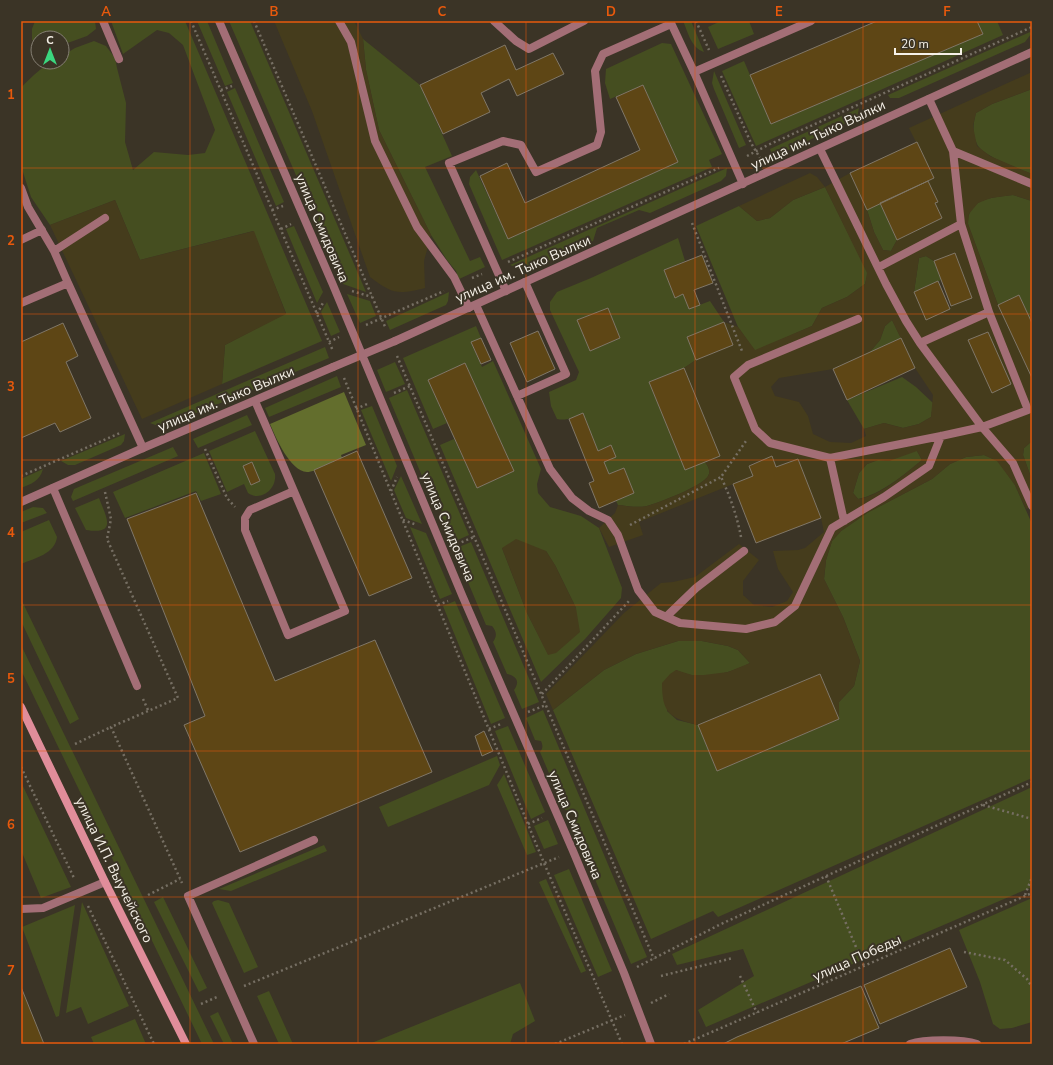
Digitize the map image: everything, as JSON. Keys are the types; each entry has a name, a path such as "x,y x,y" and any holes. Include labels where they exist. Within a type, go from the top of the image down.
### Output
{"main road":[{"name":"улица И.П. Выучейского","path":"21,707 105,882 186,1044"}],"street":[{"path":"103,21 119,59"},
{"name":"улица Смидовича","path":"219,21 624,973 652,1044"},
{"path":"339,21 350,42 375,141 417,227 454,277 457,285 472,306 517,396 550,469 572,498 588,511 608,520 617,532 638,590 655,612 680,624 746,629 775,622 795,606 807,577 832,528 884,497 929,466 941,436"},
{"path":"494,21 516,41 529,49 584,21"},
{"path":"694,72 811,21"},
{"path":"506,291 449,163 503,141 521,145 536,172 597,145 601,132 595,71 603,54 671,22 743,184"},
{"name":"улица им. Тыко Вылки","path":"21,502 143,448 393,342 1032,52"},
{"path":"858,319 748,365 734,377 755,429 770,443 830,458 982,427 1030,409 989,312 961,224 953,151 929,99"},
{"path":"820,149 899,309 920,344 982,427 1013,463 1032,506"},
{"path":"953,151 1032,184"},
{"path":"21,188 28,207 54,251 143,448"},
{"path":"54,251 105,218"},
{"path":"878,267 961,224"},
{"path":"21,240 42,230"},
{"path":"517,396 566,374 525,282"},
{"path":"21,303 68,283"},
{"path":"920,344 989,312"},
{"path":"255,401 294,491 345,611 288,635 245,530 245,518 250,510 294,491"},
{"path":"830,458 844,521"},
{"path":"53,488 137,686"},
{"path":"666,617 696,588 744,551"},
{"path":"254,1044 188,896 314,840"},
{"path":"21,908 42,908 105,882"},
{"path":"910,1044 947,1040 977,1044"}],"path":[{"path":"191,21 329,342 336,366 544,863 622,1044"},
{"path":"254,21 381,318 393,342 654,959"},
{"path":"696,21 751,143 762,163"},
{"path":"743,158 768,145 1032,27"},
{"path":"329,342 719,168"},
{"path":"692,223 748,365"},
{"path":"21,476 134,427"},
{"path":"617,532 721,477 755,429"},
{"path":"205,449 227,498 245,518"},
{"path":"721,477 728,492 738,522 744,551"},
{"path":"542,694 638,590"},
{"path":"75,744 110,727"},
{"path":"624,973 719,925 1032,782"},
{"path":"982,805 1032,819"},
{"path":"201,1004 544,863"},
{"path":"826,876 864,966"},
{"path":"1025,896 1032,877"},
{"path":"148,895 180,879"},
{"name":"улица Победы","path":"684,1044 1032,892"},
{"path":"964,952 1005,960 1027,979 1032,987"},
{"path":"662,976 733,958"},
{"path":"740,976 757,1013"},
{"path":"555,1044 638,1009 669,994"}],"green space":[{"path":"35,21 95,21 96,29 87,36 70,42 70,30 32,29"},
{"path":"111,21 185,21 322,341 222,384 225,345 286,313 253,231 140,260 115,200 50,225 31,197 21,166 21,88 40,70 70,70 70,51 75,48 94,41 106,46 115,58 126,103 125,142 133,170 154,152 188,155 205,153 215,130 183,45 169,33 157,30 123,54"},
{"path":"197,21 207,21 233,83 225,86"},
{"path":"229,21 250,21 366,292 343,284 316,221 319,219 318,211 314,208 310,208 308,204 311,195 308,190 302,189"},
{"path":"683,21 691,21 704,52 693,43 688,35"},
{"path":"721,21 749,21 754,34 718,49 708,27"},
{"path":"977,21 997,21 1003,35 756,146 722,71 744,61 771,124 983,34"},
{"path":"1030,32 1031,34 1025,42 899,98 890,98 888,95"},
{"path":"363,39 420,85 452,156 425,167 470,261 480,257 485,267 459,279 456,271 431,235 379,130 366,70"},
{"path":"662,43 671,44 722,154 709,160 712,167 502,260 469,184 470,177 476,170 508,239 678,162 643,85 610,99 605,83 606,69"},
{"path":"714,71 746,145 739,148 712,83"},
{"path":"235,88 284,202 276,206 227,92"},
{"path":"1032,89 1032,174 1002,162 980,149 974,136 974,121 976,113 992,104"},
{"path":"859,108 857,118 773,157 770,149"},
{"path":"727,168 726,176 721,181 650,213 639,210 597,228 593,241 525,271 510,265"},
{"path":"825,187 868,273 865,284 847,297 822,308 812,326 755,351 738,327 696,226 739,206 757,221 770,218 793,200"},
{"path":"1013,195 1032,201 1032,323 1019,295 998,305 968,224 968,218 972,209 981,201 994,197"},
{"path":"880,203 897,240 891,251 883,250 874,232 867,210"},
{"path":"294,226 323,292 317,303 286,229"},
{"path":"678,238 685,261 664,270 675,297 683,294 689,309 710,301 724,322 687,337 696,360 684,368 649,382 685,470 705,462 709,470 708,476 689,489 670,498 644,507 618,505 616,501 634,493 624,468 609,474 604,462 615,457 610,445 598,451 583,414 567,419 557,419 551,406 549,392 576,380 579,372 550,310 550,302 557,292","holes":["608,308 620,338 590,351 577,320"]},
{"path":"926,256 934,261 941,280 914,292 919,258"},
{"path":"449,292 446,305 390,330 386,321"},
{"path":"347,294 370,301 376,316 360,323"},
{"path":"327,302 340,332 331,336 321,312"},
{"path":"892,320 901,338 869,353 880,340 885,326"},
{"path":"476,326 481,338 471,343 482,367 493,361 541,469 537,484 538,493 550,507 581,516 599,528 622,588 621,598 585,639 541,682 440,445 454,439 477,488 514,471 465,363 428,380 447,423 433,429 403,358","holes":["502,548 546,551 556,567 576,608 548,654 527,613"]},
{"path":"325,347 329,358 165,426 158,426 150,423"},
{"path":"395,362 405,384 386,392 377,370"},
{"path":"337,376 341,387 269,417 265,408"},
{"path":"902,377 916,387 933,403 931,417 919,424 903,428 884,423 864,429 847,400"},
{"path":"407,390 469,535 451,543 439,515 443,508 443,504 439,498 432,497 430,493 434,487 433,479 430,476 422,476 389,398"},
{"path":"344,392 366,445 341,455 342,458 320,469 311,472 301,470 289,460 284,453 270,424"},
{"path":"372,406 397,466 391,481 361,410"},
{"path":"247,415 252,425 198,448 193,439"},
{"path":"255,431 275,474 273,485 271,489 263,495 258,496 248,493 244,484 227,492 209,451"},
{"path":"125,434 124,441 121,445 75,465 68,465 61,461"},
{"path":"1032,441 1032,480 1023,455 1024,448"},
{"path":"173,447 178,456 73,501 71,497 74,489"},
{"path":"913,450 917,451 922,460 900,477 883,489 866,497 858,499 853,493 859,473 867,464 878,460 889,461"},
{"path":"204,453 221,494 201,501 196,491 125,518 113,492"},
{"path":"984,455 998,461 1015,485 1032,524 1032,778 718,917 713,911 651,939 553,710 604,670 636,654 678,641 702,641 728,646 738,650 750,663 729,672 706,676 685,674 676,670 667,711 677,720 698,725 717,771 839,719 839,702 854,686 860,661 843,617 824,579 826,560 832,541 841,531 867,513 932,479 950,464 966,457"},
{"path":"43,469 42,473 37,479 21,488 21,479"},
{"path":"401,476 422,524 406,518 394,490"},
{"path":"99,498 106,518 106,527 103,530 86,530 75,508"},
{"path":"33,507 43,508 47,513 21,523 21,512"},
{"path":"49,520 57,537 52,548 44,555 21,564 21,532"},
{"path":"410,527 426,533 452,594 440,599"},
{"path":"471,542 539,702 522,709 514,690 517,682 513,676 507,674 493,642 496,632 492,626 486,625 465,575 467,572 466,562 458,559 454,549"},
{"path":"21,599 79,719 70,724 21,621"},
{"path":"455,601 505,718 491,724 443,606"},
{"path":"21,645 214,1044 202,1044 21,670"},
{"path":"543,710 647,957 631,964 572,825 575,816 572,811 565,810 564,807 567,801 564,794 557,792 540,752 542,749 541,741 535,740 526,718"},
{"path":"508,726 545,812 531,819 495,731"},
{"path":"497,756 500,765 489,785 388,827 379,807"},
{"path":"504,774 536,852 527,855 497,785"},
{"path":"21,782 71,887 41,898 21,850"},
{"path":"1032,787 1032,887 706,1027 698,1010 754,976 743,949 677,965 672,954"},
{"path":"548,820 558,844 544,849 534,826"},
{"path":"324,845 327,851 231,891 219,889"},
{"path":"569,869 612,971 598,977 554,875"},
{"path":"546,879 586,971 581,973 539,882"},
{"path":"163,897 207,988 199,992 154,902"},
{"path":"1032,898 1032,1022 1012,1028 1000,1029 993,1024 980,982 959,930"},
{"path":"218,900 229,903 258,967 244,973 212,903"},
{"path":"82,902 129,1006 88,1024 81,1007 66,1013"},
{"path":"75,905 59,1016 56,1017 22,927"},
{"path":"520,983 535,1021 513,1034 510,1044 369,1044"},
{"path":"269,991 293,1044 279,1044 257,996"},
{"path":"218,1012 233,1044 224,1044 210,1016"},
{"path":"135,1019 146,1044 94,1044 91,1037"}],"sand":[{"path":"274,21 354,21 363,39 366,70 379,130 431,235 424,261 425,288 408,292 396,292 384,287 370,277 312,111"},
{"path":"1032,72 1032,89 992,104 976,113 973,126 977,146 990,156 1032,174 1032,201 1013,195 991,198 978,203 969,214 968,224 998,305 1032,378 1032,441 1024,448 1023,455 1032,480 1032,506 1026,509 1015,485 997,461 984,455 966,457 950,464 932,479 867,513 841,531 832,541 826,560 824,579 843,617 860,661 854,686 839,702 839,719 820,674 698,725 674,717 666,708 662,693 662,683 670,674 676,670 692,675 728,672 750,663 738,650 728,646 702,641 678,641 636,654 604,670 553,710 546,694 624,613 661,583 695,577 739,544 759,560 743,581 743,595 754,605 772,607 787,601 793,592 778,569 773,551 798,550 805,548 824,532 821,518 798,459 776,467 772,456 749,465 753,476 639,522 643,535 609,547 599,528 615,513 618,505 632,507 647,506 670,498 689,489 708,476 709,470 705,462 720,456 684,368 696,360 733,345 724,322 738,327 755,350 812,326 822,308 847,297 865,284 867,273 825,187 850,173 883,250 891,251 897,240 942,218 935,203 928,181 934,178 909,128","holes":["955,253 972,298 951,306 950,309 926,320 914,292 919,258 926,256 934,261","892,320 915,368 933,395 931,417 919,424 903,428 884,423 864,429 866,436 851,443 830,442 813,434 808,416 799,402 775,396 771,387 779,378 833,369 869,353 880,340 885,326","988,332 1011,384 992,392 969,340","917,451 922,460 900,478 875,494 858,499 853,493 859,473 867,464 878,460 889,461"]},
{"path":"810,173 817,177 825,187 793,200 770,218 757,221 739,206"},
{"path":"115,200 140,260 254,231 286,314 225,345 222,384 142,419 50,225"},
{"path":"516,539 546,551 555,565 576,608 580,632 556,653 548,655 527,613 502,548"}],"building":[{"path":"877,21 977,21 983,34 771,124 750,75"},
{"path":"505,45 516,70 553,53 564,74 517,96 509,79 481,93 490,112 443,134 420,85"},
{"path":"643,85 678,162 508,239 480,176 507,163 525,203 640,150 616,97"},
{"path":"917,142 934,178 867,210 850,173"},
{"path":"928,181 938,202 935,203 942,218 897,240 880,203"},
{"path":"955,253 972,298 951,306 934,261"},
{"path":"702,255 713,283 694,290 700,305 689,309 683,294 675,298 664,270"},
{"path":"938,281 950,309 926,320 914,292"},
{"path":"1019,295 1032,323 1032,378 998,305"},
{"path":"608,308 620,338 590,351 577,320"},
{"path":"724,322 733,345 696,360 687,337"},
{"path":"63,323 78,356 66,362 91,418 60,432 55,423 21,438 21,342"},
{"path":"538,331 555,369 527,382 510,343"},
{"path":"988,332 1011,384 992,393 968,340"},
{"path":"481,338 491,360 481,364 471,342"},
{"path":"901,338 915,368 847,400 833,369"},
{"path":"465,363 514,471 477,488 428,380"},
{"path":"684,368 720,456 685,470 649,382"},
{"path":"583,413 598,451 611,445 616,457 604,462 609,474 624,468 634,493 599,508 589,483 594,481 569,419"},
{"path":"357,451 412,578 369,596 314,470"},
{"path":"772,456 776,467 798,459 821,518 756,543 733,484 753,476 749,466"},
{"path":"252,462 260,481 251,485 243,466"},
{"path":"196,493 275,681 375,640 432,772 240,852 184,725 205,716 127,519"},
{"path":"820,674 839,719 717,771 698,725"},
{"path":"484,731 493,751 482,756 475,736"},
{"path":"950,948 967,987 880,1024 864,985"},
{"path":"861,986 879,1028 841,1044 723,1044 737,1037"},
{"path":"21,987 44,1044 21,1044"}]}
